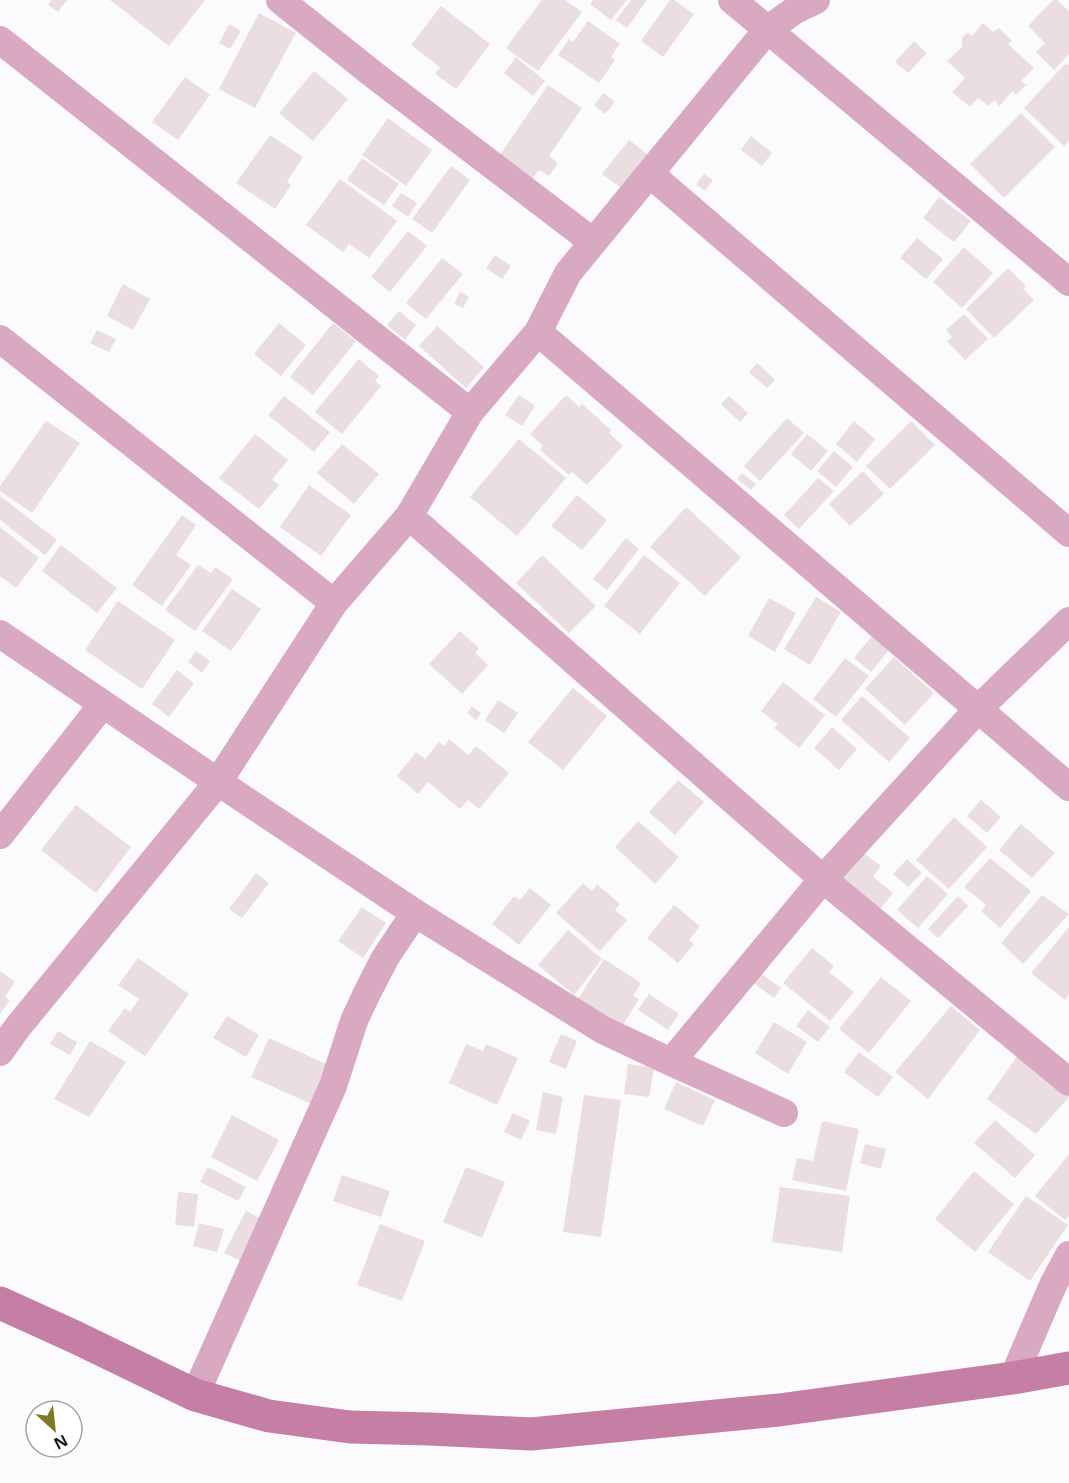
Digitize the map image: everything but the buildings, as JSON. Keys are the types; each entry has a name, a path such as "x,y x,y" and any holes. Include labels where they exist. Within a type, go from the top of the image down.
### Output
{"street":[{"path":"280,0 374,75 593,242"},
{"path":"732,0 1069,282"},
{"path":"0,1052 17,1028 218,782 334,603 409,516 470,412 538,332 568,273 767,30 795,10 816,0"},
{"path":"0,40 470,412"},
{"path":"650,174 1069,533"},
{"path":"538,332 1069,787"},
{"path":"0,339 334,603"},
{"path":"409,516 823,879 1069,1082"},
{"path":"671,1062 823,879 978,709 1069,621"},
{"path":"0,634 415,913 603,1030 784,1113"},
{"path":"0,835 103,704"},
{"path":"195,1395 333,1086 354,1021 385,958 415,913"},
{"path":"1013,1378 1053,1284 1069,1255"},
{"path":"0,1303 195,1395 269,1416 350,1427 531,1434 779,1410 1013,1378 1069,1368"}]}
